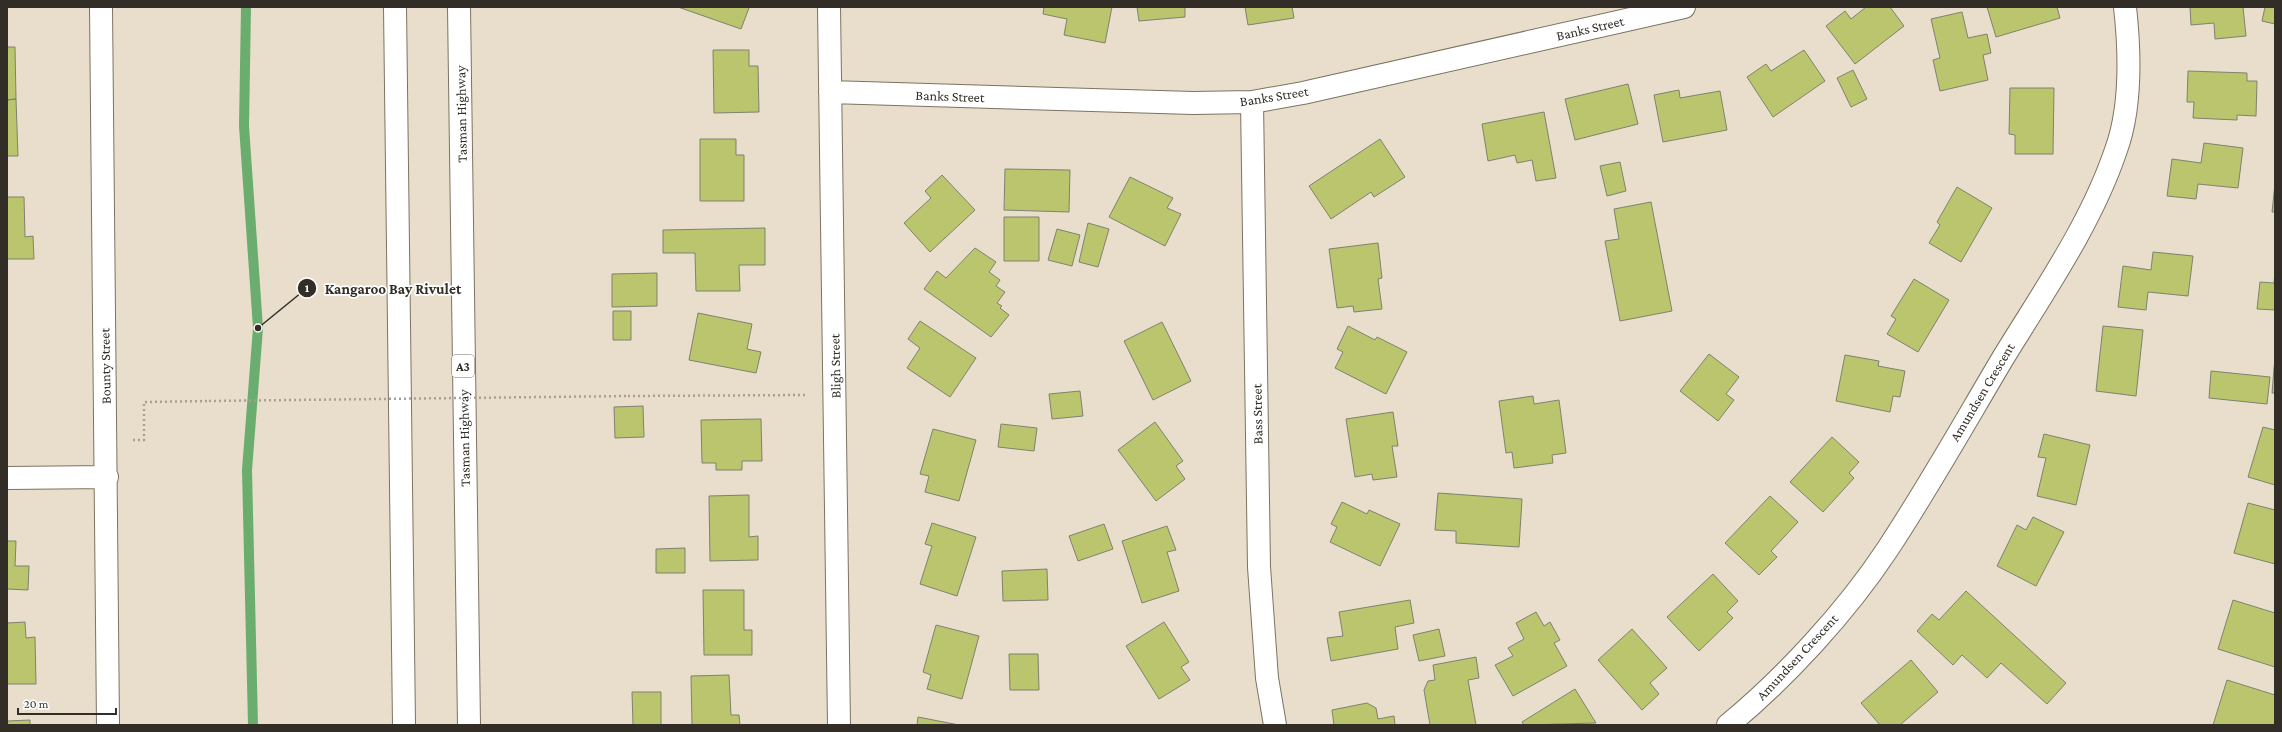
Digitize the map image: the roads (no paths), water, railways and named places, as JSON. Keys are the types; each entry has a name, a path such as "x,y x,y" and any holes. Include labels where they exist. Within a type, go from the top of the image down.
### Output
{"main road":[{"name":"Bounty Street","path":"101,7 107,477 108,725"},
{"path":"395,7 404,725"},
{"name":"Tasman Highway","path":"459,7 463,207 462,354 469,725"},
{"path":"463,207 468,7"},
{"name":"Bligh Street","path":"829,7 839,725"},
{"name":"Banks Street","path":"830,92 1193,103 1252,102 1303,93 1684,7"},
{"name":"Amundsen Crescent","path":"1728,725 1749,708 1827,627 1886,551 2062,261 2102,186 2117,148 2125,112 2128,35 2125,7"},
{"name":"Bass Street","path":"1252,102 1259,567 1267,678 1275,725"},
{"path":"7,478 107,477"}],"waterway":[{"path":"246,7 244,126 258,328 247,470 253,725"}],"place":[{"name":"Kangaroo Bay Rivulet","path":"258,328"}]}
